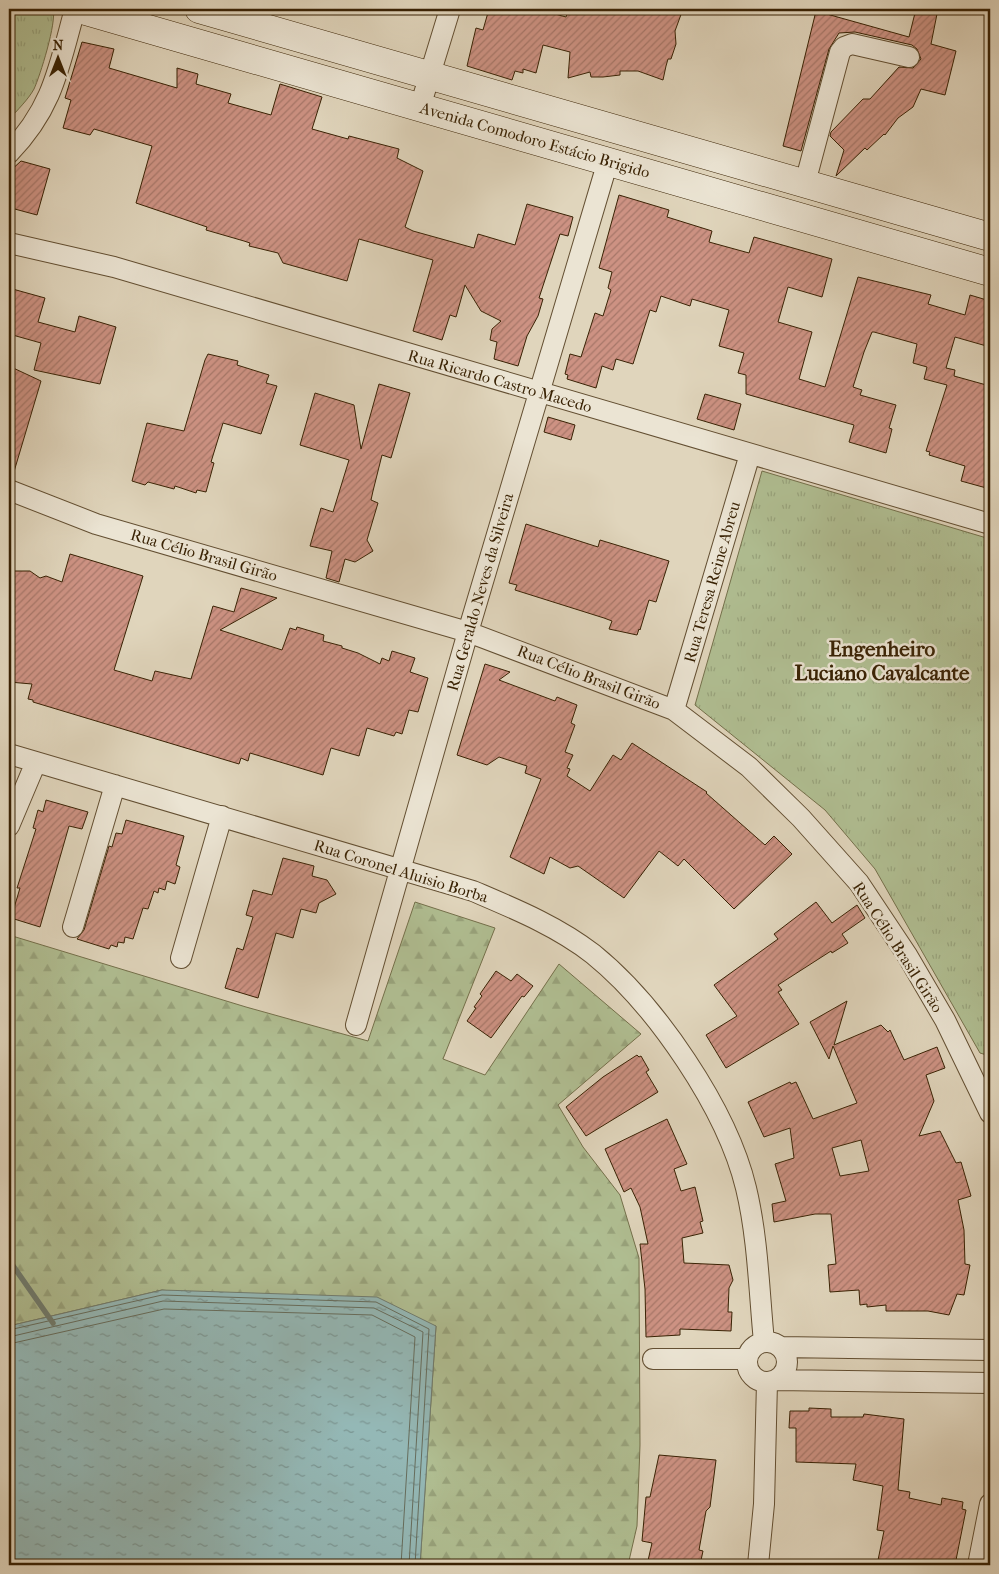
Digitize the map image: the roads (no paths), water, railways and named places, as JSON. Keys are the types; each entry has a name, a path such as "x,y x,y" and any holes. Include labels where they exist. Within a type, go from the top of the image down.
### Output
{"main road":[{"name":"Avenida Comodoro Estácio Brigido","path":"79,9 106,12 420,107 990,272"},
{"name":"Avenida Comodoro Estácio Brigido","path":"200,9 990,237"}],"street":[{"path":"9,153 37,118 48,100 75,9"},
{"path":"420,107 450,9"},
{"path":"805,183 840,52 844,46 852,44 909,57"},
{"name":"Rua Geraldo Neves da Silveira","path":"356,1024 399,868 608,161"},
{"name":"Rua Ricardo Castro Macedo","path":"9,243 114,267 990,524"},
{"name":"Rua Teresa Reine Abreu","path":"674,710 750,454"},
{"name":"Rua Célio Brasil Girão","path":"9,490 44,506 96,524 468,632 674,710 749,767 801,818 859,883 907,955 940,1012 990,1113"},
{"name":"Rua Coronel Aluisio Borba","path":"9,754 473,890 546,923 593,955 638,998 682,1055 711,1099 732,1146 746,1188 772,1344"},
{"path":"9,826 36,762"},
{"path":"73,927 115,785"},
{"path":"182,958 222,816"},
{"path":"758,1565 764,1504 771,1381 786,1368 787,1361 772,1344"},
{"path":"990,1350 772,1344 750,1351 747,1359 747,1367 758,1380 990,1384"},
{"path":"957,1383 958,1349"},
{"path":"653,1359 747,1359"},
{"path":"978,1565 990,1504"}],"water":[{"path":"162,1290 377,1297 436,1326 420,1565 9,1565 9,1326"}],"waterway":[{"path":"9,1260 53,1323"}],"district":[{"name":"Engenheiro Luciano Cavalcante","path":"882,661"}]}
